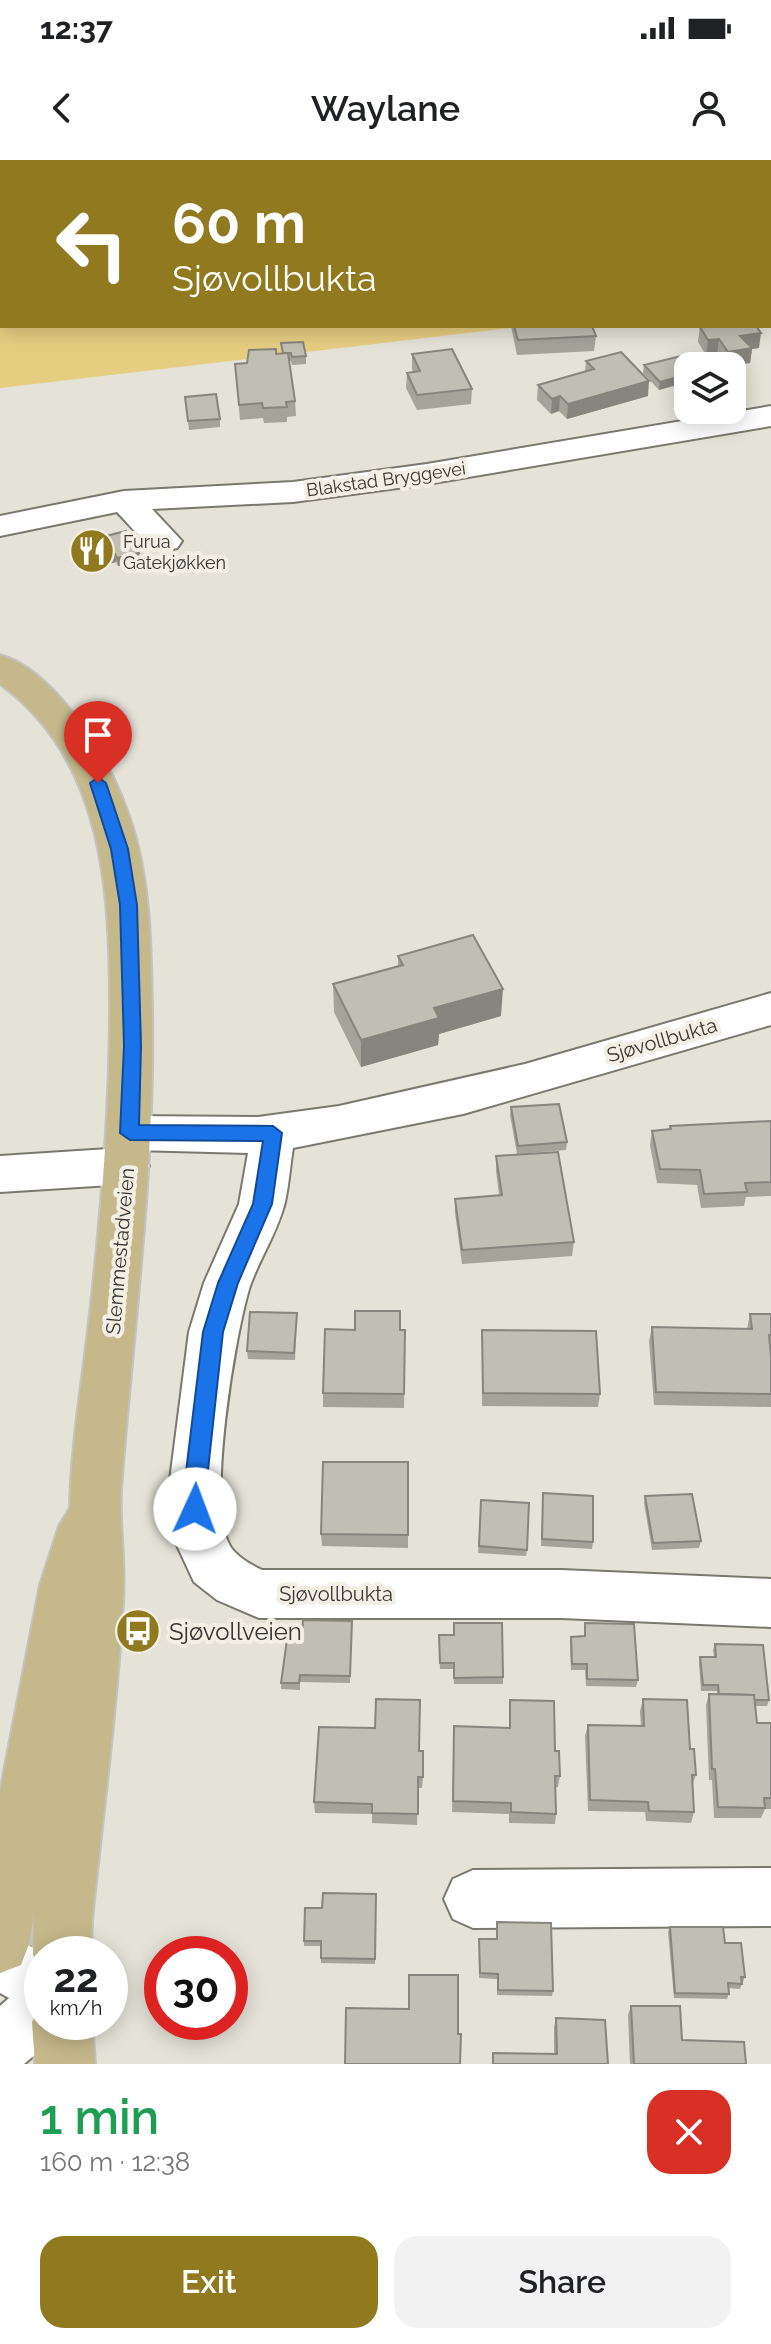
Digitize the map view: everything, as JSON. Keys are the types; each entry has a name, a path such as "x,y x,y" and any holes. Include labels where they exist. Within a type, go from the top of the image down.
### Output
{"main road":[{"name":"Slemmestadveien","path":"0,667 27,687 67,730 98,783 111,816 129,905 133,1046 128,1149 121,1256 96,1493 98,1587 63,1936"},
{"name":"Slemmestadveien","path":"0,1944 66,1585 96,1493"},
{"path":"63,2040 65,2064"}],"street":[{"name":"Blakstad Bryggevei","path":"0,526 64,524 124,501 293,492 427,474 771,416"},
{"path":"124,501 165,541"},
{"name":"Sjøvollbukta","path":"0,1174 128,1149 273,1133 479,1092 771,1009"},
{"name":"Sjøvollbukta","path":"273,1133 262,1204 228,1283 213,1332 195,1480 195,1509 201,1541 212,1565 235,1583 259,1594 561,1594 771,1603"},
{"path":"473,1899 771,1897"},
{"path":"0,1961 24,1974"},
{"path":"0,2045 24,2025"}],"shaded area":[{"path":"0,328 511,328 0,388"}],"building":[{"path":"515,328 593,328 596,336 518,340"},
{"path":"701,328 757,328 761,333 740,336 752,348 728,352 719,339 708,340"},
{"path":"303,342 306,356 292,357 291,353 283,353 281,343"},
{"path":"276,349 276,354 288,353 295,401 286,402 287,407 263,408 262,403 239,405 235,364 247,363 249,350"},
{"path":"452,349 472,389 417,395 407,373 420,371 412,354"},
{"path":"621,352 649,381 568,404 560,396 552,399 538,385 594,369 586,361"},
{"path":"674,358 674,378 660,382 644,365"},
{"path":"216,394 220,419 188,421 185,397"},
{"path":"126,531 139,553 96,559 86,541"},
{"path":"473,935 503,989 434,1008 439,1018 361,1040 333,984 403,965 398,956"},
{"path":"559,1104 567,1142 518,1146 511,1107"},
{"path":"771,1121 771,1182 745,1183 747,1192 704,1194 700,1170 660,1169 652,1131 671,1129 670,1126"},
{"path":"558,1152 574,1242 462,1250 455,1199 502,1195 496,1156"},
{"path":"355,1311 400,1311 400,1330 405,1330 404,1394 323,1393 325,1329 355,1330"},
{"path":"250,1312 297,1313 294,1353 247,1351"},
{"path":"750,1314 771,1314 771,1394 656,1392 652,1327 752,1329"},
{"path":"482,1330 596,1331 600,1394 483,1393"},
{"path":"323,1462 408,1462 408,1535 321,1534"},
{"path":"543,1493 593,1496 593,1542 542,1539"},
{"path":"692,1494 701,1541 653,1543 645,1496"},
{"path":"481,1500 529,1503 527,1550 479,1546"},
{"path":"303,1620 352,1621 350,1676 300,1675 299,1683 281,1683 288,1632 302,1633"},
{"path":"454,1623 502,1623 503,1677 454,1678 454,1663 440,1663 439,1635 454,1635"},
{"path":"585,1623 634,1624 638,1680 587,1679 587,1664 572,1664 571,1637 585,1636"},
{"path":"715,1644 763,1645 769,1700 754,1700 754,1695 719,1694 718,1685 703,1685 700,1657 716,1657"},
{"path":"709,1694 754,1695 757,1723 771,1723 771,1798 764,1798 765,1808 718,1807 715,1769 712,1769"},
{"path":"376,1699 420,1700 419,1751 423,1751 423,1777 418,1777 418,1814 372,1813 372,1804 314,1802 319,1727 375,1728"},
{"path":"643,1699 687,1700 690,1749 694,1749 696,1775 692,1775 694,1812 649,1811 648,1802 590,1800 588,1725 644,1726"},
{"path":"510,1700 554,1701 555,1751 559,1751 560,1776 555,1776 556,1814 511,1812 511,1803 453,1801 454,1726 510,1728"},
{"path":"323,1893 376,1894 375,1959 321,1958 321,1941 304,1941 305,1908 322,1908"},
{"path":"497,1922 551,1923 553,1991 498,1990 498,1974 480,1973 479,1939 497,1939"},
{"path":"670,1927 723,1927 725,1943 741,1943 745,1977 741,1977 742,1984 728,1983 729,1994 675,1993"},
{"path":"409,1975 458,1975 460,2064 345,2064 346,2008 409,2009"},
{"path":"631,2006 680,2006 682,2040 744,2042 746,2064 634,2064"},
{"path":"556,2018 605,2020 608,2064 493,2064 493,2053 557,2054"}],"place":[{"name":"Furua Gatekjøkken","path":"92,551"},
{"name":"Sjøvollveien","path":"138,1631"}],"route":[{"path":"98,783 120,849 129,905 133,1046 130,1133 273,1133 271,1165 262,1204 228,1283 213,1332 195,1480 195,1509"}]}
